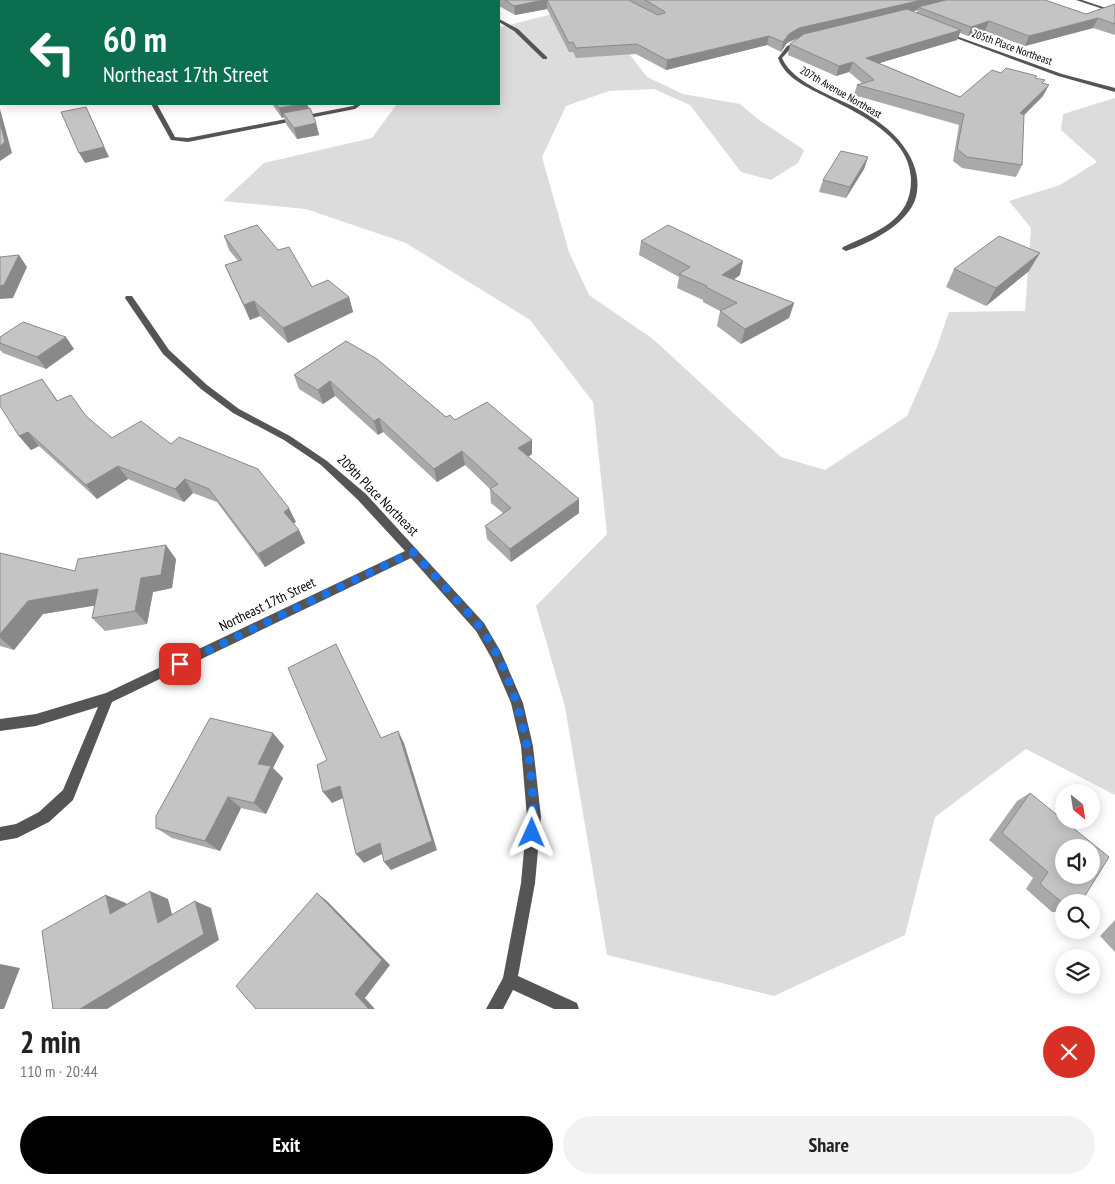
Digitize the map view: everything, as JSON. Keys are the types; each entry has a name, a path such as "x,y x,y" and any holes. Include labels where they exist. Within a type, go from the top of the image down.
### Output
{"street":[{"path":"1078,0 1115,12"},
{"path":"500,21 516,30 545,58"},
{"name":"205th Place Northeast","path":"938,30 1060,75 1115,90"},
{"name":"207th Avenue Northeast","path":"808,39 790,46 780,58 783,67 789,74 882,127 904,151 913,170 916,189 912,205 898,220 846,249"},
{"path":"155,105 170,135 178,140 202,139 357,105"},
{"name":"209th Place Northeast","path":"129,298 166,352 204,387 236,411 288,438 324,463 362,496 484,634 496,656 517,704 527,746 534,816 528,883 510,980 494,1009"},
{"name":"Northeast 17th Street","path":"0,725 36,720 108,698 413,552"},
{"path":"0,834 17,831 44,817 68,795 108,698"},
{"path":"510,980 571,1009"}],"shaded area":[{"path":"560,12 610,29 647,77 683,94 740,104 758,119 804,150 798,163 771,180 741,172 690,105 654,89 609,91 566,106 542,157 569,252 589,295 653,339 781,457 825,470 907,416 937,347 949,312 1025,311 1031,228 1009,201 1060,185 1097,162 1061,130 1063,114 1115,98 1115,795 1100,787 1100,784 1094,784 1026,749 935,817 905,935 774,996 607,955 565,707 536,606 607,534 593,402 530,320 406,243 306,209 223,201 264,163 372,138 396,105 500,105 500,26"}],"building":[{"path":"505,0 544,0 514,6"},
{"path":"547,0 629,0 658,15 665,13 645,0 922,0 799,28 789,34 783,42 769,36 667,60 637,44 576,48 573,42 569,43"},
{"path":"946,0 1045,0 1086,14 1115,4 1115,24 1098,18 1029,36 989,21 971,27 918,7"},
{"path":"907,9 961,30 866,58 960,97 992,70 1001,73 1006,68 1037,76 1035,78 1045,80 1042,83 1049,85 1020,113 1024,115 1022,165 967,157 957,149 964,114 857,85 874,80 853,62 839,66 790,44 804,34"},
{"path":"277,105 296,105 279,108"},
{"path":"86,107 104,147 79,153 61,112"},
{"path":"310,108 316,123 294,128 283,113"},
{"path":"0,122 5,142 0,146"},
{"path":"841,151 868,157 850,187 823,180"},
{"path":"257,225 278,250 289,247 312,287 328,280 349,297 283,328 254,301 244,305 225,265 242,260 224,236"},
{"path":"668,225 743,261 722,275 794,303 745,329 720,311 737,303 707,286 679,274 690,267 641,241"},
{"path":"999,236 1040,253 996,288 954,269"},
{"path":"19,255 4,285 0,286 0,257"},
{"path":"23,322 66,337 37,357 0,343 0,337"},
{"path":"346,341 377,359 446,417 450,415 455,420 487,402 532,440 518,448 579,499 510,549 485,526 511,508 490,489 498,484 462,451 434,469 379,418 374,421 330,381 318,390 294,375"},
{"path":"42,379 57,401 71,395 86,416 112,438 141,421 171,444 179,437 258,469 289,508 284,512 299,530 258,554 209,489 185,479 175,489 118,466 86,485 28,432 19,436 0,406 0,396"},
{"path":"166,545 161,575 141,578 135,611 92,618 98,589 28,601 0,634 0,553 75,571 78,559"},
{"path":"336,644 381,738 398,731 432,841 384,862 380,843 356,854 340,786 323,792 317,765 327,760 288,668"},
{"path":"210,718 273,733 258,764 271,766 254,803 228,797 205,841 156,828 156,816"},
{"path":"1030,793 1055,813 1055,829 1074,829 1087,839 1055,839 1055,884 1092,884 1086,894 1055,894 1055,896 1040,884 1048,872 1002,833"},
{"path":"1100,850 1109,857 1100,871"},
{"path":"150,891 158,923 195,901 204,934 80,1009 53,1009 42,931 106,895 110,914"},
{"path":"317,893 382,960 355,994 369,1009 256,1009 236,986"}],"route":[{"path":"180,664 413,552 480,627 496,656 517,704 527,746 534,816 532,833"}]}
